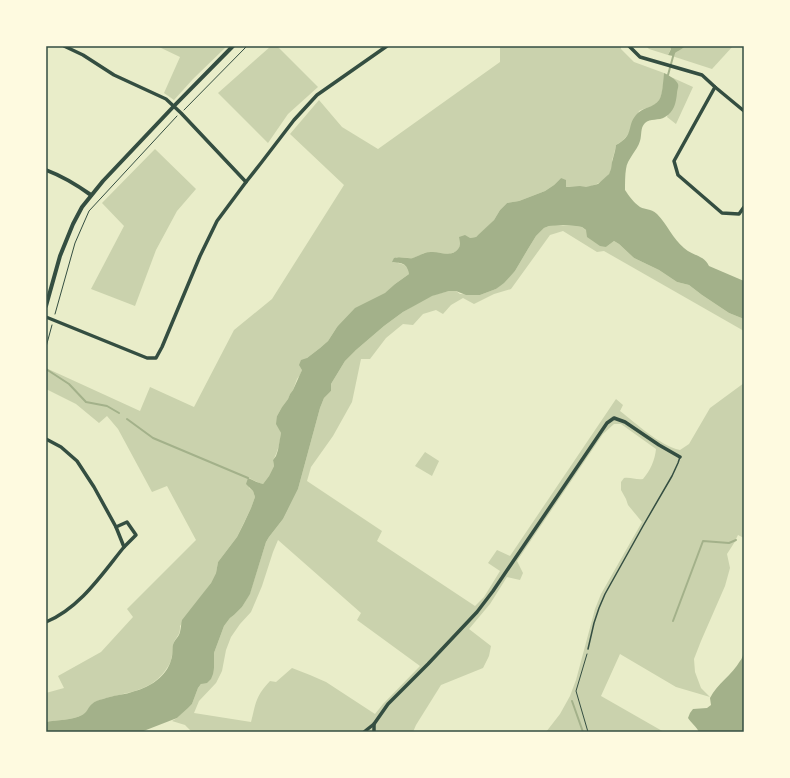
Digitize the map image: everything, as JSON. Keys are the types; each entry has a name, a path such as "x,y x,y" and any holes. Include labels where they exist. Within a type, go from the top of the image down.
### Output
{"street":[{"path":"64,46 83,55 114,75 166,99 246,182"},
{"path":"46,306 60,256 73,224 82,207 103,181 233,46"},
{"path":"46,316 146,358 156,358 200,256 217,221 294,120 317,95 387,46"},
{"path":"629,46 640,57 702,75 744,111"},
{"path":"715,87 674,161 678,175 722,213 739,214 744,207"},
{"path":"46,170 61,176 91,195"},
{"path":"364,732 374,724 388,704 477,612 493,591 607,423 614,418 625,422 659,446 680,457"},
{"path":"46,440 61,447 77,461 94,487 116,527 124,547"},
{"path":"46,622 65,612 78,600 92,586 124,547 136,536 127,522 116,527"},
{"path":"374,724 374,732"}],"lane":[{"path":"588,649 594,623 605,594 642,526 672,476 680,457"}],"path":[{"path":"46,347 75,243 89,211 181,113 247,46"},
{"path":"588,649 576,691 588,732"}],"shaded area":[{"path":"157,46 227,46 174,100 164,93 180,57"},
{"path":"271,46 277,46 318,87 288,114 268,143 218,93"},
{"path":"500,46 621,46 621,49 634,62 664,73 660,99 651,107 639,111 628,135 616,145 611,170 601,182 589,187 566,187 561,178 545,191 519,201 507,203 500,210 494,220 480,234 461,243 455,252 450,254 431,252 424,253 414,258 396,257 398,263 403,264 408,269 409,274 395,284 385,294 337,327 328,341 307,358 293,390 277,416 277,424 281,433 273,460 274,466 263,484 248,478 249,488 253,491 255,497 251,508 237,537 218,562 216,573 211,583 180,626 179,633 174,642 171,661 165,671 158,679 143,688 97,701 84,714 78,717 46,722 46,693 64,688 58,676 101,652 133,617 127,609 196,540 167,486 152,492 118,429 107,416 99,423 76,404 46,389 46,368 140,411 150,387 194,407 234,330 272,299 344,185 290,134 319,100 342,127 378,149 500,62"},
{"path":"646,46 672,46 668,55 649,49"},
{"path":"670,46 685,46 673,56 668,55 671,49"},
{"path":"678,46 733,46 712,69 672,56"},
{"path":"664,73 674,79 678,84 675,104 671,113 665,117 647,121 643,125 639,145 627,165 625,174 625,190 640,207 657,214 687,251 707,262 709,266 744,281 744,319 729,313 689,285 677,282 659,270 634,258 614,241 606,247 600,246 587,237 586,230 582,227 563,225 544,228 536,236 515,271 496,289 480,295 466,295 456,291 449,291 432,296 403,312 384,326 345,361 331,384 331,391 324,398 320,408 298,489 283,519 266,542 250,594 242,607 224,626 214,653 214,668 211,679 207,683 201,684 192,704 177,718 141,732 46,732 46,722 78,717 84,714 96,701 146,687 162,676 166,671 172,658 174,643 179,634 182,620 211,583 216,573 218,562 237,537 251,508 255,497 253,491 246,484 248,478 263,484 274,466 273,460 278,450 281,433 276,424 277,416 293,390 302,370 299,365 301,360 307,358 328,341 337,327 355,308 385,293 409,274 404,264 392,262 394,258 413,258 428,252 449,254 455,252 460,246 459,237 465,235 470,238 476,237 494,220 500,210 507,203 519,201 545,191 561,178 566,180 566,187 586,187 598,184 609,174 616,145 626,138 633,119 641,110 654,105 659,100 662,91"},
{"path":"671,77 693,87 676,124 667,117 669,111"},
{"path":"155,149 196,189 177,211 156,250 135,306 91,289 124,226 102,203"},
{"path":"549,226 582,227 606,247 614,241 634,258 659,270 677,282 689,285 729,313 744,319 744,331 604,251 597,252 563,231 550,235 511,289 494,294 474,304 463,298 451,305 443,314 436,310 423,314 413,325 403,324 386,338 370,359 361,359 352,402 333,436 311,467 307,481 382,531 377,541 475,606 484,597 500,571 488,563 497,550 510,556 616,399 623,405 620,411 641,428 664,444 680,450 689,444 710,408 744,383 744,538 738,535 727,554 730,568 725,586 694,659 695,672 701,688 710,697 676,687 620,654 601,696 664,732 546,732 560,714 570,696 576,680 595,609 601,594 642,522 628,505 621,490 621,482 624,478 643,479 652,465 656,449 621,424 614,424 603,434 517,561 523,573 520,580 507,577 490,604 469,629 491,646 489,656 483,668 441,685 413,732 192,732 185,725 172,721 192,704 198,688 214,668 214,653 224,626 242,607 250,593 266,542 283,519 298,489 320,408 324,398 331,391 331,384 345,361 384,326 426,298 449,291 456,291 460,294 480,295 496,289 515,271 536,236 544,228","holes":["278,540 361,613 357,620 420,666 375,714 326,682 292,668 276,682 270,681 261,691 251,722 194,713 199,701 216,683 222,671 226,650 231,637 251,612"]},
{"path":"425,452 439,461 432,476 415,466"},
{"path":"744,652 744,732 699,732 688,718 690,713 693,709 707,708 711,705 710,698 713,693 737,666"}],"waterway":[{"path":"668,75 674,53"},
{"path":"46,369 69,384 86,402 107,406 119,413"},
{"path":"127,419 153,438 248,478"},
{"path":"673,621 703,541 729,543 736,540"},
{"path":"572,701 583,732"}]}
